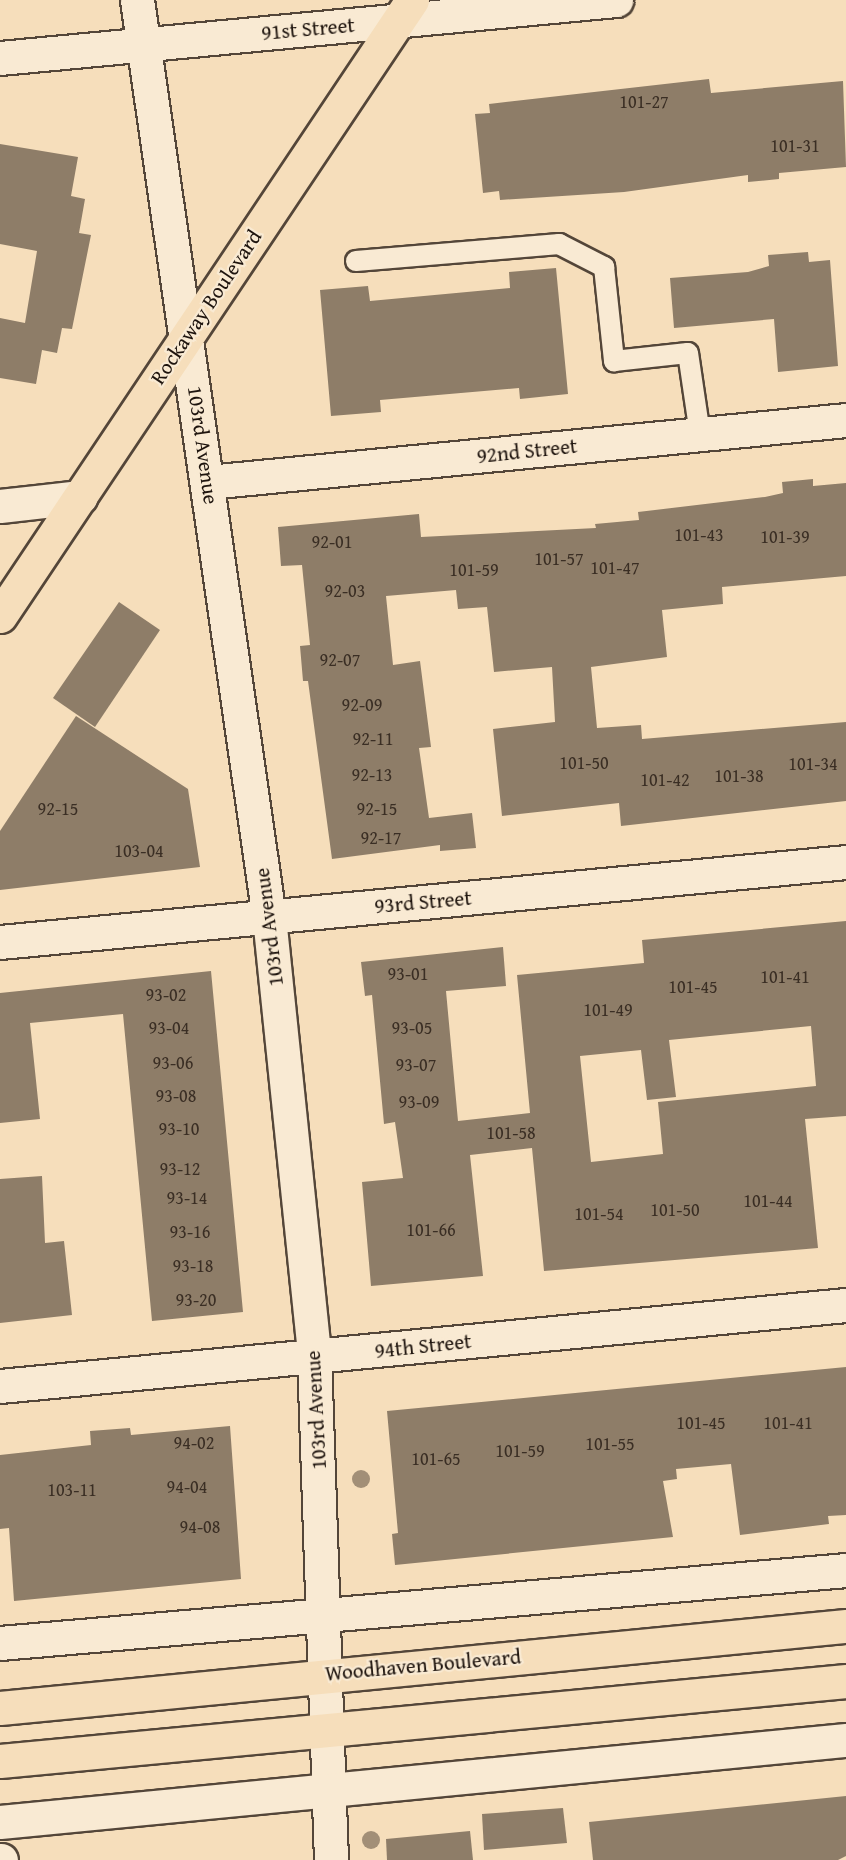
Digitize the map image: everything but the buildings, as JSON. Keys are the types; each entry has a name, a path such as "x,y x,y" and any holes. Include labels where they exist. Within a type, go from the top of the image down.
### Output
{"main road":[{"name":"Rockaway Boulevard","path":"0,616 405,10"},
{"name":"Woodhaven Boulevard","path":"0,1708 327,1674 846,1626"},
{"path":"0,1761 846,1681"}],"street":[{"name":"103rd Avenue","path":"137,0 141,44 188,336 269,917 314,1356 332,1860"},
{"name":"91st Street","path":"0,58 141,44 405,10 616,0"},
{"name":"92nd Street","path":"208,482 846,420"},
{"path":"0,506 80,497"},
{"name":"93rd Street","path":"0,942 846,862"},
{"name":"94th Street","path":"0,1386 846,1305"},
{"path":"0,1643 324,1618 846,1570"},
{"path":"0,1822 846,1740"}],"lane":[{"path":"356,261 559,244 604,267 614,361 688,353 700,434"}]}
